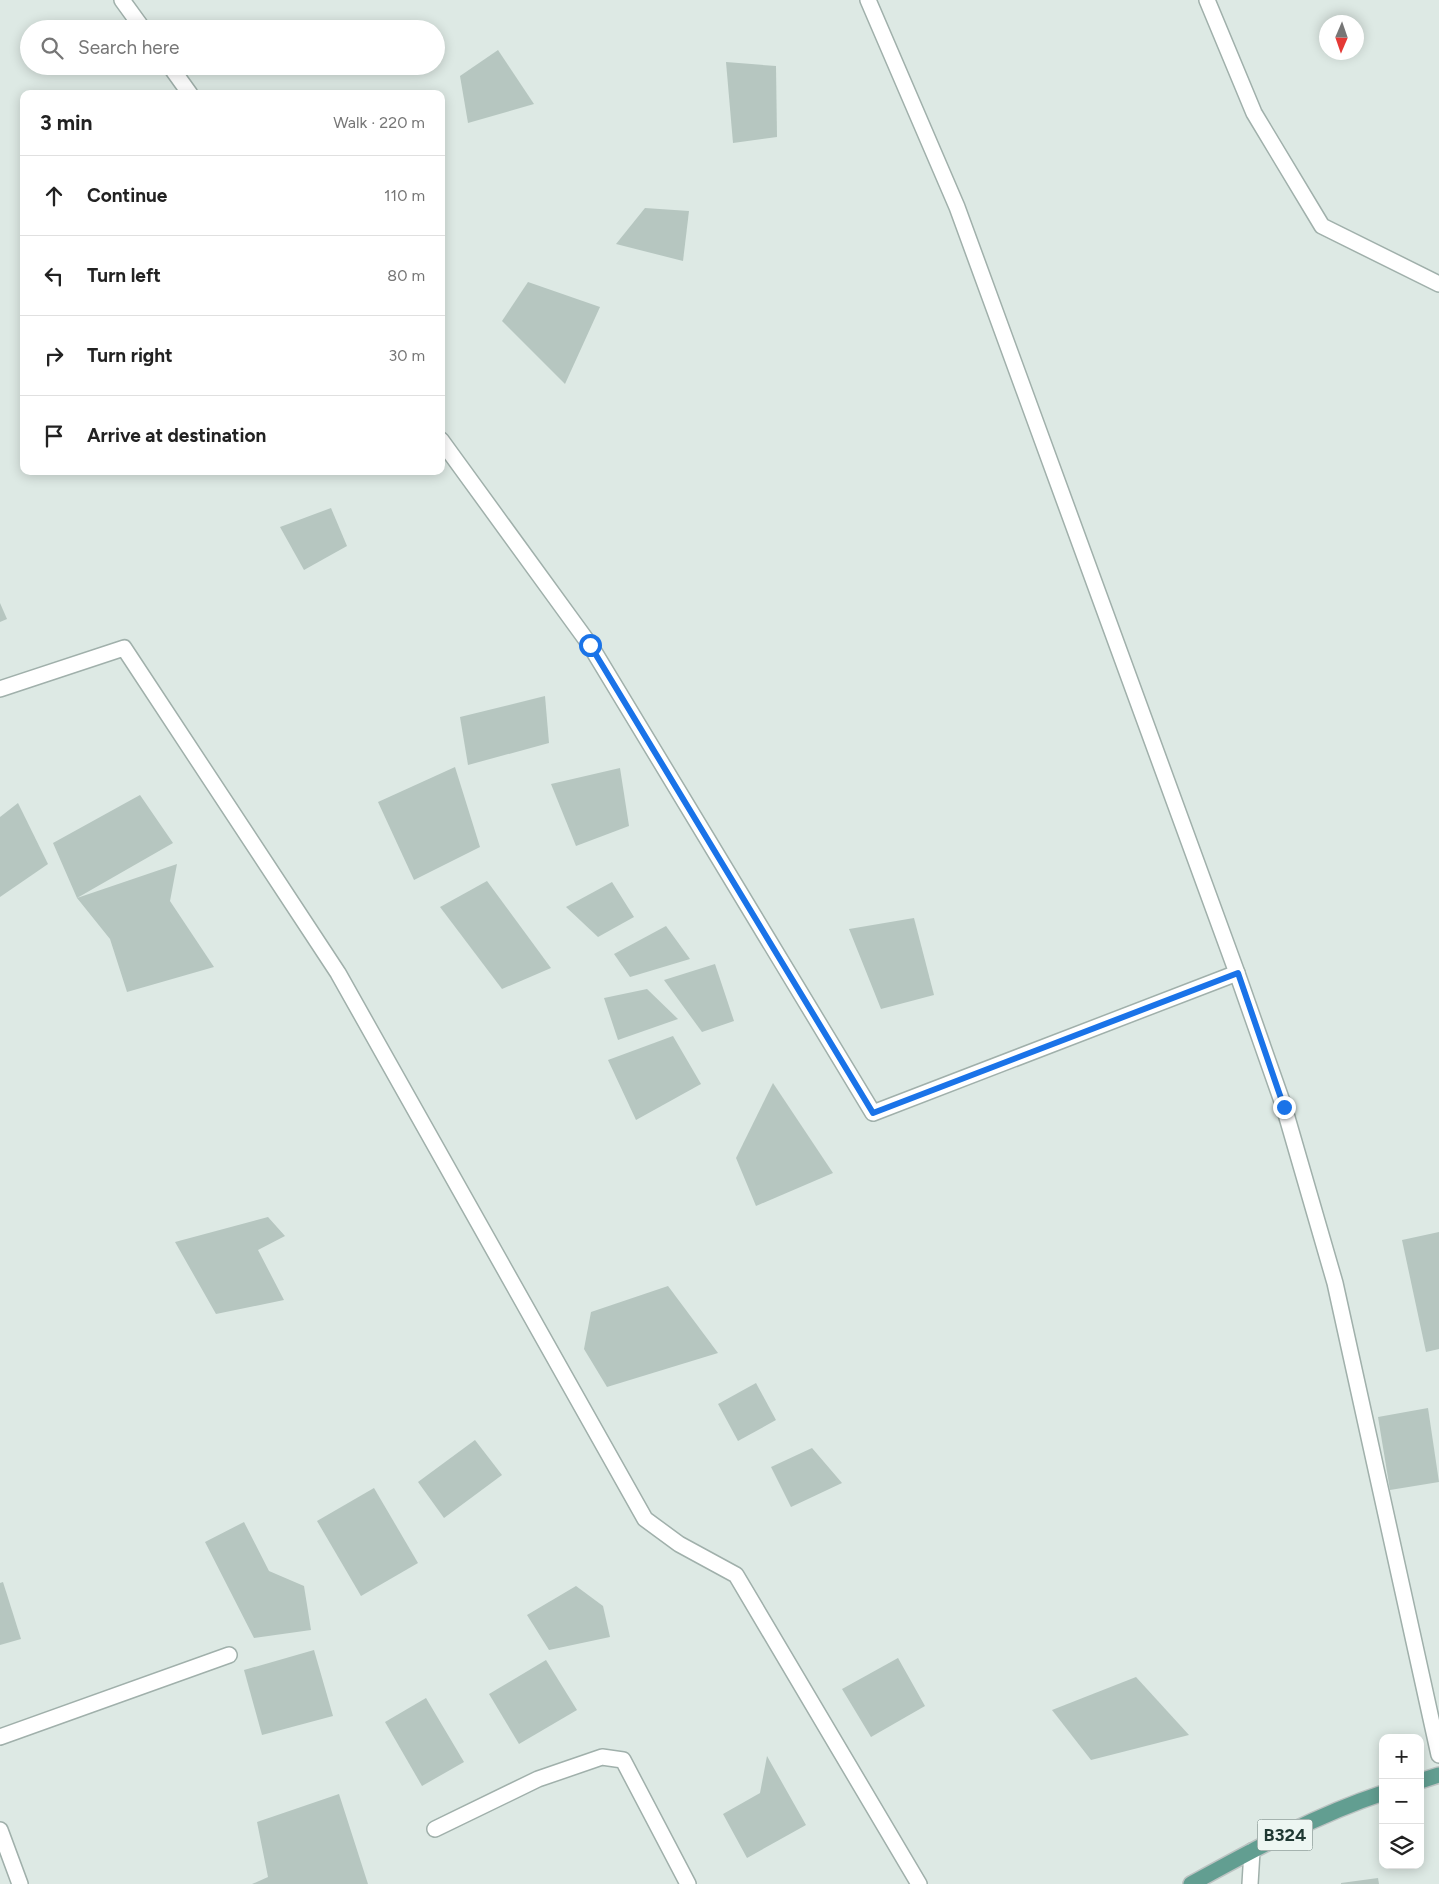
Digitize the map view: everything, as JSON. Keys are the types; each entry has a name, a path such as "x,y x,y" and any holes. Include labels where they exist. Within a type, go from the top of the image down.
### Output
{"main road":[{"path":"1424,1780 1439,1775"},
{"name":"B324","path":"1191,1884 1252,1851 1347,1805 1379,1794"}],"street":[{"path":"122,0 136,20"},
{"path":"868,0 957,207 1238,973 1284,1107 1335,1283 1439,1755"},
{"path":"1207,0 1254,113 1322,226 1439,284"},
{"path":"176,75 187,90"},
{"path":"445,446 590,645 873,1113 1238,973"},
{"path":"0,689 124,648 338,972 645,1519 679,1544 736,1575 920,1884"},
{"path":"0,1737 229,1655"},
{"path":"435,1829 538,1779 602,1757 623,1760 688,1884"},
{"path":"0,1830 20,1884"},
{"path":"1250,1884 1252,1851"}],"building":[{"path":"498,50 534,104 468,123 460,76"},
{"path":"726,62 776,66 777,137 733,143"},
{"path":"645,208 689,211 683,261 616,244"},
{"path":"528,282 600,307 565,384 502,321"},
{"path":"331,508 347,546 304,570 280,527"},
{"path":"0,603 7,619 0,622"},
{"path":"545,696 549,743 468,765 460,717"},
{"path":"455,767 480,847 414,880 378,802"},
{"path":"620,768 629,826 576,846 551,784"},
{"path":"140,795 173,843 77,898 53,843"},
{"path":"18,803 48,864 0,897 0,817"},
{"path":"177,864 170,901 214,967 127,992 110,939 77,898"},
{"path":"487,881 551,968 502,989 440,907"},
{"path":"612,882 634,917 598,937 566,907"},
{"path":"914,918 934,995 881,1009 849,929"},
{"path":"666,926 690,959 630,977 614,954"},
{"path":"715,964 734,1021 702,1032 664,980"},
{"path":"647,989 678,1019 618,1040 604,998"},
{"path":"673,1036 701,1084 636,1120 608,1060"},
{"path":"773,1083 833,1173 756,1206 736,1158"},
{"path":"268,1217 285,1236 258,1250 284,1300 216,1314 175,1242"},
{"path":"1439,1232 1439,1349 1426,1352 1402,1240"},
{"path":"668,1286 718,1353 607,1387 584,1349 591,1312"},
{"path":"756,1383 776,1420 738,1441 718,1404"},
{"path":"1428,1408 1439,1482 1390,1490 1378,1417"},
{"path":"475,1440 502,1475 444,1518 418,1482"},
{"path":"812,1448 842,1483 791,1507 771,1467"},
{"path":"374,1488 418,1563 361,1596 317,1521"},
{"path":"244,1522 269,1571 304,1586 311,1630 254,1638 205,1542"},
{"path":"3,1582 21,1639 0,1645 0,1583"},
{"path":"576,1586 603,1606 610,1637 549,1650 527,1615"},
{"path":"314,1650 333,1716 262,1735 244,1670"},
{"path":"898,1658 925,1706 871,1737 842,1689"},
{"path":"546,1660 577,1710 519,1744 489,1694"},
{"path":"1136,1677 1189,1735 1091,1760 1052,1710"},
{"path":"426,1698 464,1762 422,1786 385,1722"},
{"path":"767,1756 806,1825 747,1858 723,1814 760,1793"},
{"path":"339,1794 368,1884 252,1884 268,1877 257,1822"},
{"path":"1378,1878 1379,1884 1341,1884 1341,1883"}],"route":[{"path":"590,645 873,1113 1238,973 1284,1107"}]}
